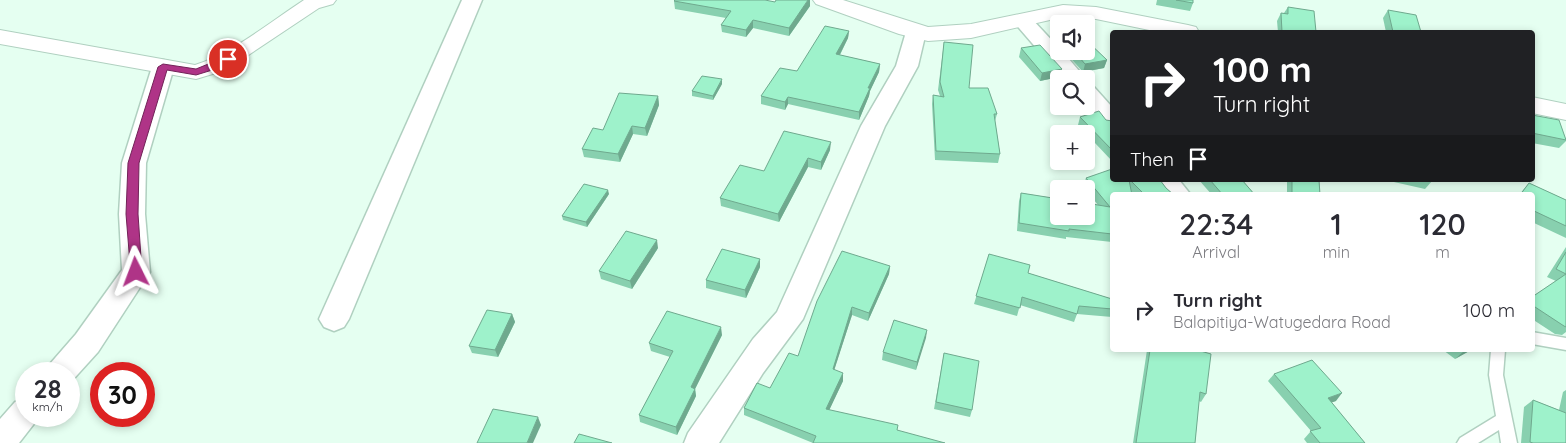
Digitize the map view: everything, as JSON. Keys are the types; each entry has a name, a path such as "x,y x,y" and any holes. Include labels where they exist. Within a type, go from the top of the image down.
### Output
{"main road":[{"path":"0,37 196,72 218,65 312,4 326,0"},
{"path":"823,0 916,32 941,34 971,31 1063,10 1096,13 1178,30"},
{"path":"1535,106 1566,112"}],"street":[{"path":"334,319 472,0"},
{"path":"1023,20 1067,70"},
{"path":"700,443 717,422 770,337 788,319 873,126 907,66 916,32"},
{"path":"70,362 87,343 136,272 132,214 134,163 163,67"},
{"path":"1095,102 1110,119"},
{"path":"1166,182 1175,192"},
{"path":"0,442 15,425"}],"lane":[{"path":"1535,339 1566,344"},
{"path":"1498,352 1496,374 1509,443"},
{"path":"1465,443 1504,419"}],"building":[{"path":"675,0 765,0 775,2 776,0 808,0 789,28 753,20 746,30 721,25 731,11"},
{"path":"1176,0 1193,0 1193,3"},
{"path":"1288,7 1314,11 1316,30 1282,30 1281,13 1288,14"},
{"path":"1388,10 1416,15 1420,30 1393,30"},
{"path":"825,26 849,31 836,54 880,64 859,112 788,97 785,102 761,96 780,68 797,71"},
{"path":"944,42 973,45 969,88 988,88 997,114 994,114 1000,154 936,151 933,95 944,97 940,82"},
{"path":"1040,45 1050,56 1050,60 1054,60 1062,69 1042,73 1021,48"},
{"path":"1095,49 1107,60 1085,64 1082,60 1095,60"},
{"path":"702,76 722,79 713,96 692,91"},
{"path":"619,93 658,96 645,128 632,126 618,154 582,149 593,128 603,130"},
{"path":"1099,111 1106,120 1110,121 1110,148 1095,132 1095,125 1088,125 1080,117 1095,115 1095,112"},
{"path":"1535,116 1559,120 1566,140 1535,134"},
{"path":"784,131 831,142 821,162 808,158 778,214 720,198 740,165 764,171"},
{"path":"1110,170 1110,182 1129,182 1131,192 1110,192 1110,207 1095,189 1095,180 1088,180 1086,178"},
{"path":"1132,182 1162,182 1171,192 1142,192"},
{"path":"1212,182 1244,182 1252,192 1220,192"},
{"path":"1292,182 1319,182 1320,192 1292,192"},
{"path":"1529,183 1566,200 1566,226 1535,211 1535,192 1522,192"},
{"path":"584,184 608,190 586,222 562,216"},
{"path":"1021,193 1050,198 1050,225 1095,225 1095,204 1110,207 1110,234 1069,229 1069,231 1019,223"},
{"path":"626,231 657,240 630,281 599,271"},
{"path":"722,249 760,259 745,290 706,280"},
{"path":"842,251 890,266 869,313 852,307 833,369 843,373 826,409 898,425 897,430 945,443 813,443 816,436 744,408 757,383 770,388 789,353 798,356 817,301"},
{"path":"1566,252 1566,274 1556,269"},
{"path":"989,254 1030,265 1028,273 1110,298 1110,309 1079,306 1077,314 1022,297 1020,308 976,296"},
{"path":"1566,274 1566,327 1535,307 1535,295"},
{"path":"487,310 512,314 495,350 469,346"},
{"path":"667,311 721,327 691,387 695,389 676,427 639,415 673,351 649,343"},
{"path":"894,320 927,330 917,362 883,352"},
{"path":"1150,352 1204,352 1211,354 1206,394 1200,392 1195,443 1136,443"},
{"path":"944,353 979,361 972,410 936,402"},
{"path":"1312,360 1342,393 1328,398 1365,443 1320,443 1310,431 1321,428 1274,374"},
{"path":"1533,400 1566,413 1566,443 1530,442"},
{"path":"493,409 538,417 527,443 477,443"},
{"path":"579,434 612,443 574,443"}],"route":[{"path":"136,272 132,214 134,163 163,67 196,72 218,65 228,59"}]}
